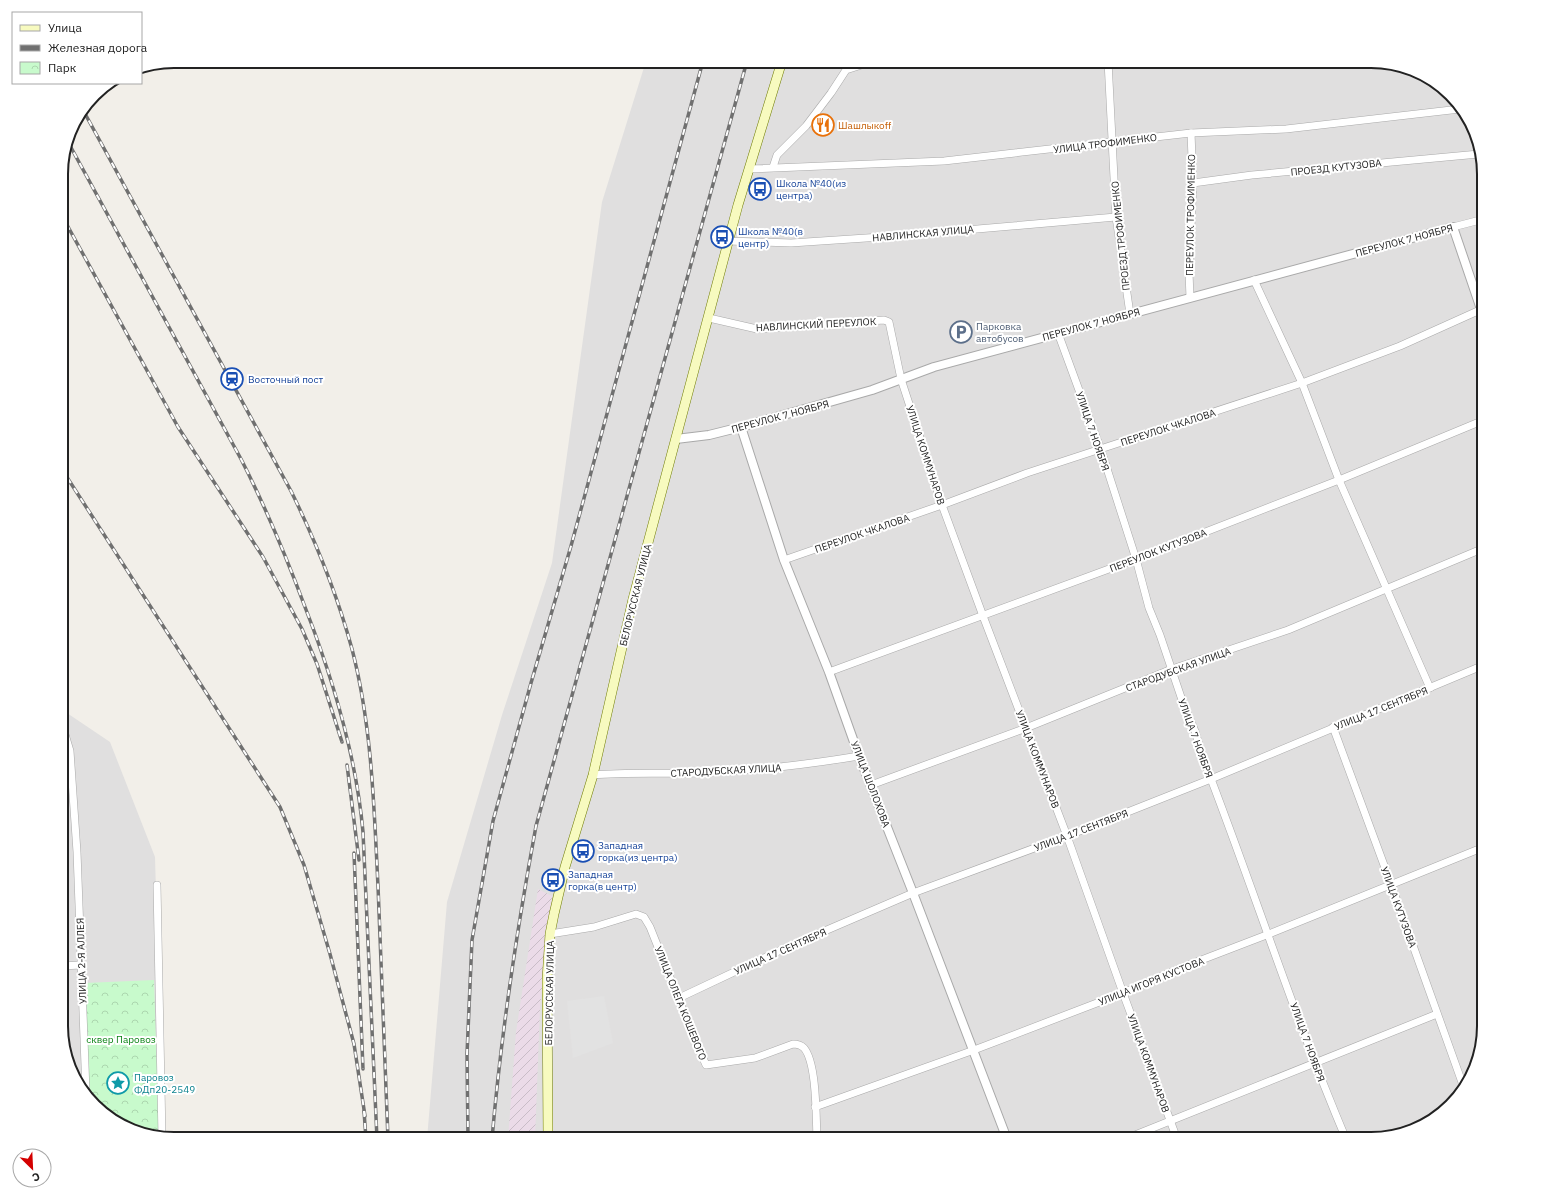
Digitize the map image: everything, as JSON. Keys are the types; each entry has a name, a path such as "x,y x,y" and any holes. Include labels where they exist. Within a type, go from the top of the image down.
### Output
{"main road":[{"name":"БЕЛОРУССКАЯ УЛИЦА","path":"548,1132 547,979 550,934 565,867 593,775 633,599 709,318 738,204 780,68"}],"street":[{"path":"773,167 777,155 806,126 832,94 846,70 852,68"},
{"name":"ПРОЕЗД ТРОФИМЕНКО","path":"1108,68 1116,217 1130,314"},
{"name":"УЛИЦА ТРОФИМЕНКО","path":"750,169 944,161 1191,133 1286,129 1455,110"},
{"name":"ПЕРЕУЛОК ТРОФИМЕНКО","path":"1190,298 1189,272 1193,183 1191,133"},
{"name":"ПРОЕЗД КУТУЗОВА","path":"1193,183 1268,174 1475,154"},
{"name":"НАВЛИНСКАЯ УЛИЦА","path":"729,241 791,243 896,236 1116,217"},
{"name":"ПЕРЕУЛОК 7 НОЯБРЯ","path":"676,439 741,427 872,390 934,366 1477,221"},
{"path":"1453,227 1477,297"},
{"path":"1254,280 1302,383 1339,480 1430,688"},
{"name":"ПЕРЕУЛОК ЧКАЛОВА","path":"784,560 942,505 1026,473 1101,450 1302,383 1477,316"},
{"name":"НАВЛИНСКИЙ ПЕРЕУЛОК","path":"709,318 757,329 887,320 891,325 895,354 902,379"},
{"name":"УЛИЦА 7 НОЯБРЯ","path":"1058,333 1101,450 1136,559 1149,608 1269,934 1314,1062 1343,1132"},
{"name":"УЛИЦА КОММУНАРОВ","path":"902,379 942,505 1067,836 1174,1132"},
{"name":"ПЕРЕУЛОК КУТУЗОВА","path":"829,672 1136,559 1339,480 1477,423"},
{"name":"УЛИЦА ШОЛОХОВА","path":"741,427 784,560 829,672 870,785 974,1050 1004,1132"},
{"name":"СТАРОДУБСКАЯ УЛИЦА","path":"870,785 1026,728 1172,669 1288,630 1387,590 1477,551"},
{"name":"УЛИЦА 17 СЕНТЯБРЯ","path":"679,998 785,948 913,893 1067,836 1211,779 1333,727 1477,670"},
{"name":"УЛИЦА КУТУЗОВА","path":"1333,727 1461,1081"},
{"name":"УЛИЦА 2-Я АЛЛЕЯ","path":"68,744 70,751 76,830 86,1084"},
{"name":"СТАРОДУБСКАЯ УЛИЦА","path":"593,775 620,772 697,773 761,770 859,756"},
{"name":"УЛИЦА ИГОРЯ КУСТОВА","path":"815,1107 974,1050 1123,993 1183,967 1477,850"},
{"path":"157,885 162,1131"},
{"name":"УЛИЦА ОЛЕГА КОШЕВОГО","path":"550,934 594,927 636,914 644,917 650,926 706,1065 755,1058 793,1044 804,1048 812,1063 817,1132"},
{"path":"68,966 81,965"},
{"path":"1142,1132 1437,1014"}],"shaded area":[{"path":"644,68 1371,68 1398,72 1418,79 1435,90 1451,104 1466,127 1471,140 1475,154 1477,174 1477,1026 1473,1053 1466,1073 1451,1096 1441,1106 1418,1121 1405,1126 1391,1130 1371,1132 428,1132 447,902 502,715 552,563 602,202"},
{"path":"68,714 110,742 155,857 163,1131 160,1131 85,983 89,1088 82,1079 74,1060 68,1033"},
{"path":"538,889 552,896 540,1007 535,1132 509,1132 516,1032"},
{"path":"604,996 613,1043 573,1058 567,1001"}],"green space":[{"name":"сквер Паровоз","path":"154,980 159,1131 140,1126 115,1114 99,1101 89,1088 85,983"}],"railway":[{"path":"468,1132 467,1054 472,940 493,821 571,546 701,68"},
{"path":"493,1132 510,982 536,826 745,68"},
{"path":"86,115 291,491 309,529 340,608 359,678 371,767 375,826 388,1132"},
{"path":"72,149 250,477 290,569 334,689 355,774 363,832 377,1132"},
{"path":"68,227 178,427 263,557 302,629 317,664 342,742"},
{"path":"68,479 280,807 304,865 330,954 354,1044 365,1116"},
{"path":"347,765 359,860"},
{"path":"354,853 363,1069"},
{"path":"364,1111 366,1132"}],"place":[{"name":"Шашлыкоff","path":"823,125"},
{"name":"Школа №40(из центра)","path":"760,189"},
{"name":"Школа №40(в центр)","path":"722,237"},
{"name":"Парковка автобусов","path":"961,332"},
{"name":"Восточный пост","path":"232,379"},
{"name":"Западная горка(из центра)","path":"583,851"},
{"name":"Западная горка(в центр)","path":"553,880"},
{"name":"Паровоз ФДп20-2549","path":"118,1083"}]}
